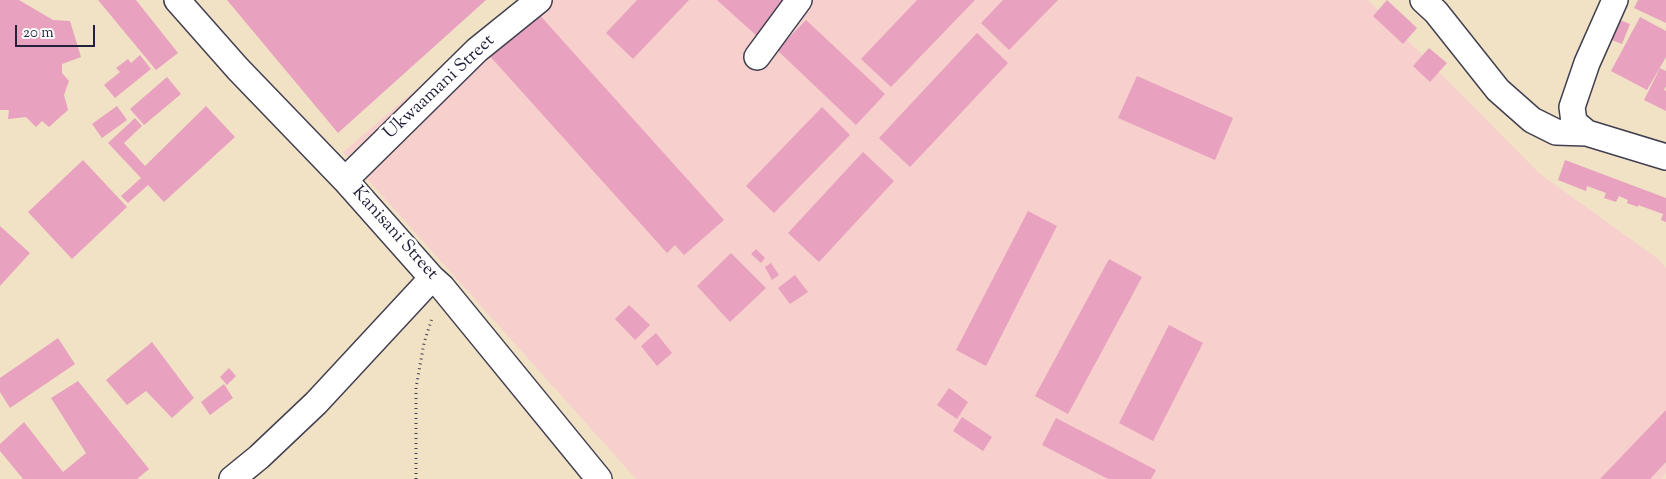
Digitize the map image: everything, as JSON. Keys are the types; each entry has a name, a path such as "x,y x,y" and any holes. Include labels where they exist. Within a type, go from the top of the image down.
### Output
{"street":[{"name":"Kanisani Street","path":"177,0 238,69 345,180 437,283 599,479"},
{"name":"Ukwaamani Street","path":"345,180 477,50 539,0"},
{"path":"757,57 799,0"},
{"path":"1424,0 1436,12 1498,90 1532,120 1556,132 1587,133 1666,157"},
{"path":"1587,133 1574,122 1572,108 1587,63 1615,0"},
{"path":"232,479 260,457 437,283"}],"path":[{"path":"416,479 416,388 437,283"}],"shaded area":[{"path":"521,0 1368,0 1539,173 1658,259 1666,268 1666,473 1661,479 636,479 343,152"}],"building":[{"path":"0,0 19,0 53,20 70,21 81,57 62,64 62,73 69,81 64,95 68,110 49,127 42,121 36,127 26,117 8,119 9,110 0,110"},
{"path":"98,0 136,0 178,53 156,70"},
{"path":"227,0 486,0 338,133"},
{"path":"637,0 689,0 633,59 606,33"},
{"path":"717,0 787,0 758,37"},
{"path":"917,0 975,0 891,87 861,59"},
{"path":"1003,0 1058,0 1009,50 981,23"},
{"path":"1387,0 1417,28 1403,44 1373,16"},
{"path":"1638,0 1666,0 1666,23 1634,8"},
{"path":"536,11 724,220 684,255 675,245 667,253 488,54"},
{"path":"1640,17 1666,31 1666,57 1647,90 1611,71"},
{"path":"1617,19 1630,24 1622,44 1609,39"},
{"path":"806,20 885,94 856,125 777,50"},
{"path":"977,33 1008,63 910,167 879,138"},
{"path":"1429,48 1447,63 1430,82 1413,66"},
{"path":"140,55 151,69 115,98 104,85 120,72 116,68 128,59 131,63"},
{"path":"1660,68 1666,71 1666,86 1664,90 1666,91 1666,111 1644,100"},
{"path":"1137,76 1233,118 1215,160 1118,118"},
{"path":"167,77 181,94 144,125 130,109"},
{"path":"117,106 127,120 102,138 92,124"},
{"path":"206,106 235,137 164,202 148,185 128,203 121,196 141,178 108,143 135,118 142,126 124,143 145,166"},
{"path":"822,107 850,135 774,213 746,186"},
{"path":"863,152 894,181 819,262 788,233"},
{"path":"83,160 127,207 72,259 28,212"},
{"path":"1565,160 1666,198 1666,222 1661,220 1663,214 1627,203 1628,200 1619,196 1616,202 1604,198 1606,193 1587,186 1586,191 1558,180"},
{"path":"1028,211 1057,226 986,366 956,350"},
{"path":"0,226 30,253 0,286"},
{"path":"756,249 765,258 761,263 751,254"},
{"path":"731,253 766,288 730,322 697,286"},
{"path":"1109,259 1142,277 1068,414 1035,396"},
{"path":"771,263 779,275 772,280 765,267"},
{"path":"795,275 808,292 790,304 778,288"},
{"path":"629,305 650,325 635,340 615,319"},
{"path":"1169,325 1203,343 1153,441 1119,423"},
{"path":"656,333 672,353 657,366 641,346"},
{"path":"58,338 75,364 10,408 0,392 0,378"},
{"path":"152,342 194,398 172,418 146,391 127,405 106,380"},
{"path":"229,368 236,376 227,385 220,377"},
{"path":"78,381 149,469 137,479 23,479 0,451 0,444 24,422 63,472 86,453 51,398"},
{"path":"224,384 233,398 210,415 201,402"},
{"path":"949,388 968,402 957,419 937,405"},
{"path":"1666,410 1666,462 1650,479 1600,479"},
{"path":"962,417 992,437 983,451 953,431"},
{"path":"1056,418 1156,470 1151,479 1108,479 1042,445"}]}
